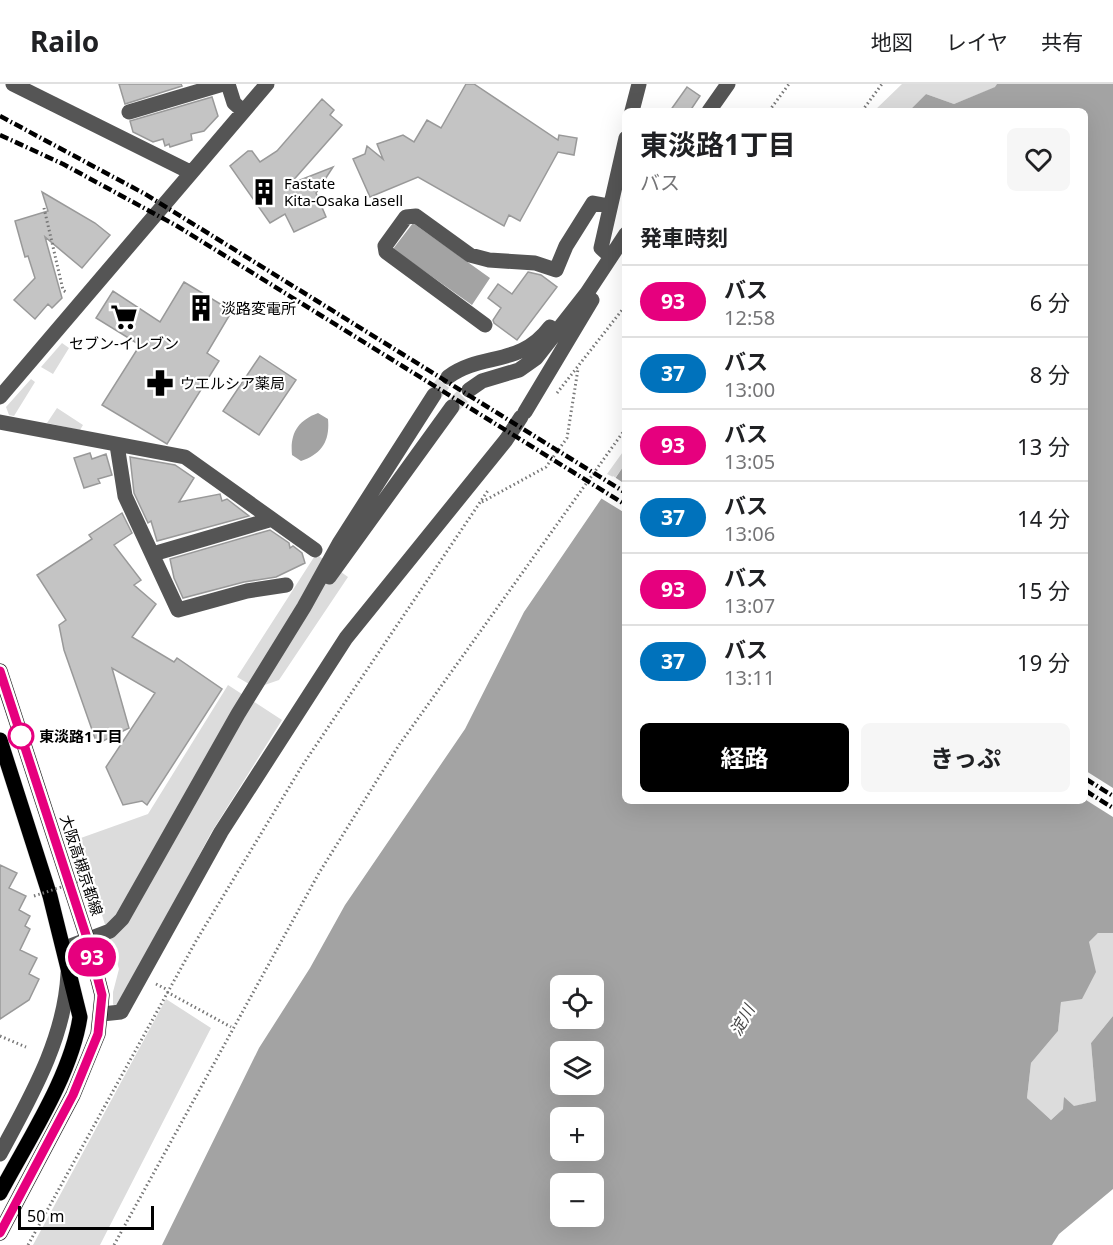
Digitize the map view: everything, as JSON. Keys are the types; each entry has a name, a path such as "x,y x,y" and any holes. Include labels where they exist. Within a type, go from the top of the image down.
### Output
{"main road":[{"name":"大阪高槻京都線","path":"0,671 88,941 102,995 102,1014 95,1043 73,1095 0,1233"},
{"path":"0,740 79,1002 78,1033 57,1085 0,1193"}],"street":[{"path":"13,84 190,172"},
{"path":"129,112 223,84"},
{"path":"228,84 234,102 243,111"},
{"path":"0,397 31,370 62,334 80,304 267,84"},
{"path":"633,108 639,84"},
{"path":"711,108 728,84"},
{"path":"610,255 601,248 622,154"},
{"path":"485,324 386,252 385,246 406,217 416,216 470,255 489,260 535,263 556,270 566,246 593,203 609,206"},
{"path":"447,377 464,367 510,357 529,347 547,331 580,287 622,239"},
{"path":"102,1014 121,1012 221,832 346,638 506,440 523,415 569,341 597,290 610,255"},
{"path":"469,390 482,381 519,370 536,358 587,293 610,255"},
{"path":"0,1154 39,1078 60,1022 68,975 65,951 110,931 122,919 238,714 304,608 340,542 434,395"},
{"path":"304,608 350,551 452,407"},
{"path":"0,422 185,457 269,520 315,550"},
{"path":"117,445 125,496 178,610 247,591 286,585"},
{"path":"153,554 269,520"}],"path":[{"path":"771,108 789,84"},
{"path":"864,108 882,84"},
{"path":"44,208 63,290 80,304"},
{"path":"28,1245 166,990 302,766 481,503 546,467 567,438 578,369 622,310"},
{"path":"114,1245 231,1027 318,873 399,745 622,433"},
{"path":"34,896 82,880"},
{"path":"166,990 231,1027"},
{"path":"0,1036 26,1047"}],"shaded area":[{"path":"902,84 997,84 996,87 954,104 926,94 912,108 877,108"},
{"path":"62,343 69,348 53,374 41,367"},
{"path":"31,379 35,382 14,416 9,415 6,407"},
{"path":"57,408 83,425 80,430 47,423"},
{"path":"622,453 622,468 615,478 607,474"},
{"path":"316,554 348,577 279,680 256,688 237,677"},
{"path":"228,685 282,720 211,833 117,1010 113,1004 113,992 119,969 78,839 148,814"},
{"path":"1098,933 1113,933 1113,1016 1091,1043 1096,1101 1063,1109 1051,1120 1027,1098 1031,1063 1058,1031 1061,1002 1089,942"},
{"path":"166,999 211,1028 100,1245 33,1245"}],"water":[{"name":"淀川","path":"997,84 1113,84 1113,933 1098,933 1089,942 1096,972 1082,999 1061,1002 1058,1031 1031,1063 1027,1098 1051,1120 1063,1109 1064,1097 1074,1106 1096,1101 1091,1043 1113,1016 1113,1189 1059,1234 1052,1245 162,1245 259,1048 310,968 345,905 465,729 524,612 622,468 622,804 1088,804 1088,108 912,108 926,94 954,104 995,87"},
{"path":"413,223 490,278 472,305 393,249"},
{"path":"318,413 328,419 326,440 314,455 301,461 292,455 292,441 296,429 305,420"}],"pier":[{"path":"613,476 622,482 622,511 599,497"},
{"path":"1088,772 1113,788 1113,817 1088,801"}],"building":[{"path":"119,84 181,84 182,86 125,104"},
{"path":"466,84 474,84 558,140 559,135 577,138 574,155 558,152 520,221 509,215 504,226 418,177 370,197 353,159 365,154 367,146 383,159 377,144 403,135 414,142 427,120 441,128"},
{"path":"687,87 700,96 692,108 672,108"},
{"path":"212,97 218,116 204,131 191,134 192,140 170,147 169,144 165,146 163,139 153,142 133,132 130,121"},
{"path":"322,99 334,110 330,115 342,125 290,184 333,167 316,193 326,217 294,232 285,214 270,223 230,166 248,151 252,151 260,162 277,151"},
{"path":"42,192 95,223 110,235 82,268 45,237 62,298 52,308 48,304 35,319 14,300 35,278 28,256 25,257 15,221 48,211"},
{"path":"528,272 541,275 557,287 517,340 494,323 493,320 501,308 488,298 498,284 512,294"},
{"name":"ウエルシア薬局","path":"184,282 232,311 207,353 219,361 167,444 102,405 140,345 96,318 113,291 160,322"},
{"path":"260,356 296,380 259,435 223,411"},
{"path":"90,453 92,459 106,454 112,475 98,479 100,483 84,488 74,458"},
{"path":"130,457 175,465 194,478 179,502 220,494 222,501 227,499 249,516 157,541 151,521 148,523 134,493"},
{"path":"122,513 132,533 114,545 141,580 134,585 156,604 132,637 174,662 177,658 222,689 147,805 142,801 123,805 106,767 155,693 112,668 129,728 97,744 64,650 59,625 66,620 37,575 92,539 89,535"},
{"path":"270,530 289,543 290,548 293,546 302,553 305,563 276,577 244,582 183,598 174,578 170,559"},
{"path":"0,865 17,873 9,888 26,896 19,910 30,916 25,926 30,929 20,950 37,958 29,974 39,979 29,1000 0,1019"}],"tunnel":[{"path":"434,395 448,377"},
{"path":"452,407 469,390"}],"railway":[{"path":"0,116 145,194 622,491"},
{"path":"0,135 63,164 177,226 622,503"},
{"path":"1088,780 1113,796"},
{"path":"1088,792 1113,808"}],"bus line":[{"name":"93","path":"0,671 88,941 102,995 102,1014 95,1043 73,1095 0,1233"}],"place":[{"name":"Fastate Kita-Osaka Lasell","path":"264,192"},
{"name":"淡路変電所","path":"201,308"},
{"name":"セブン-イレブン","path":"124,317"},
{"name":"ウエルシア薬局","path":"160,383"},
{"name":"東淡路1丁目","path":"21,736"}]}
